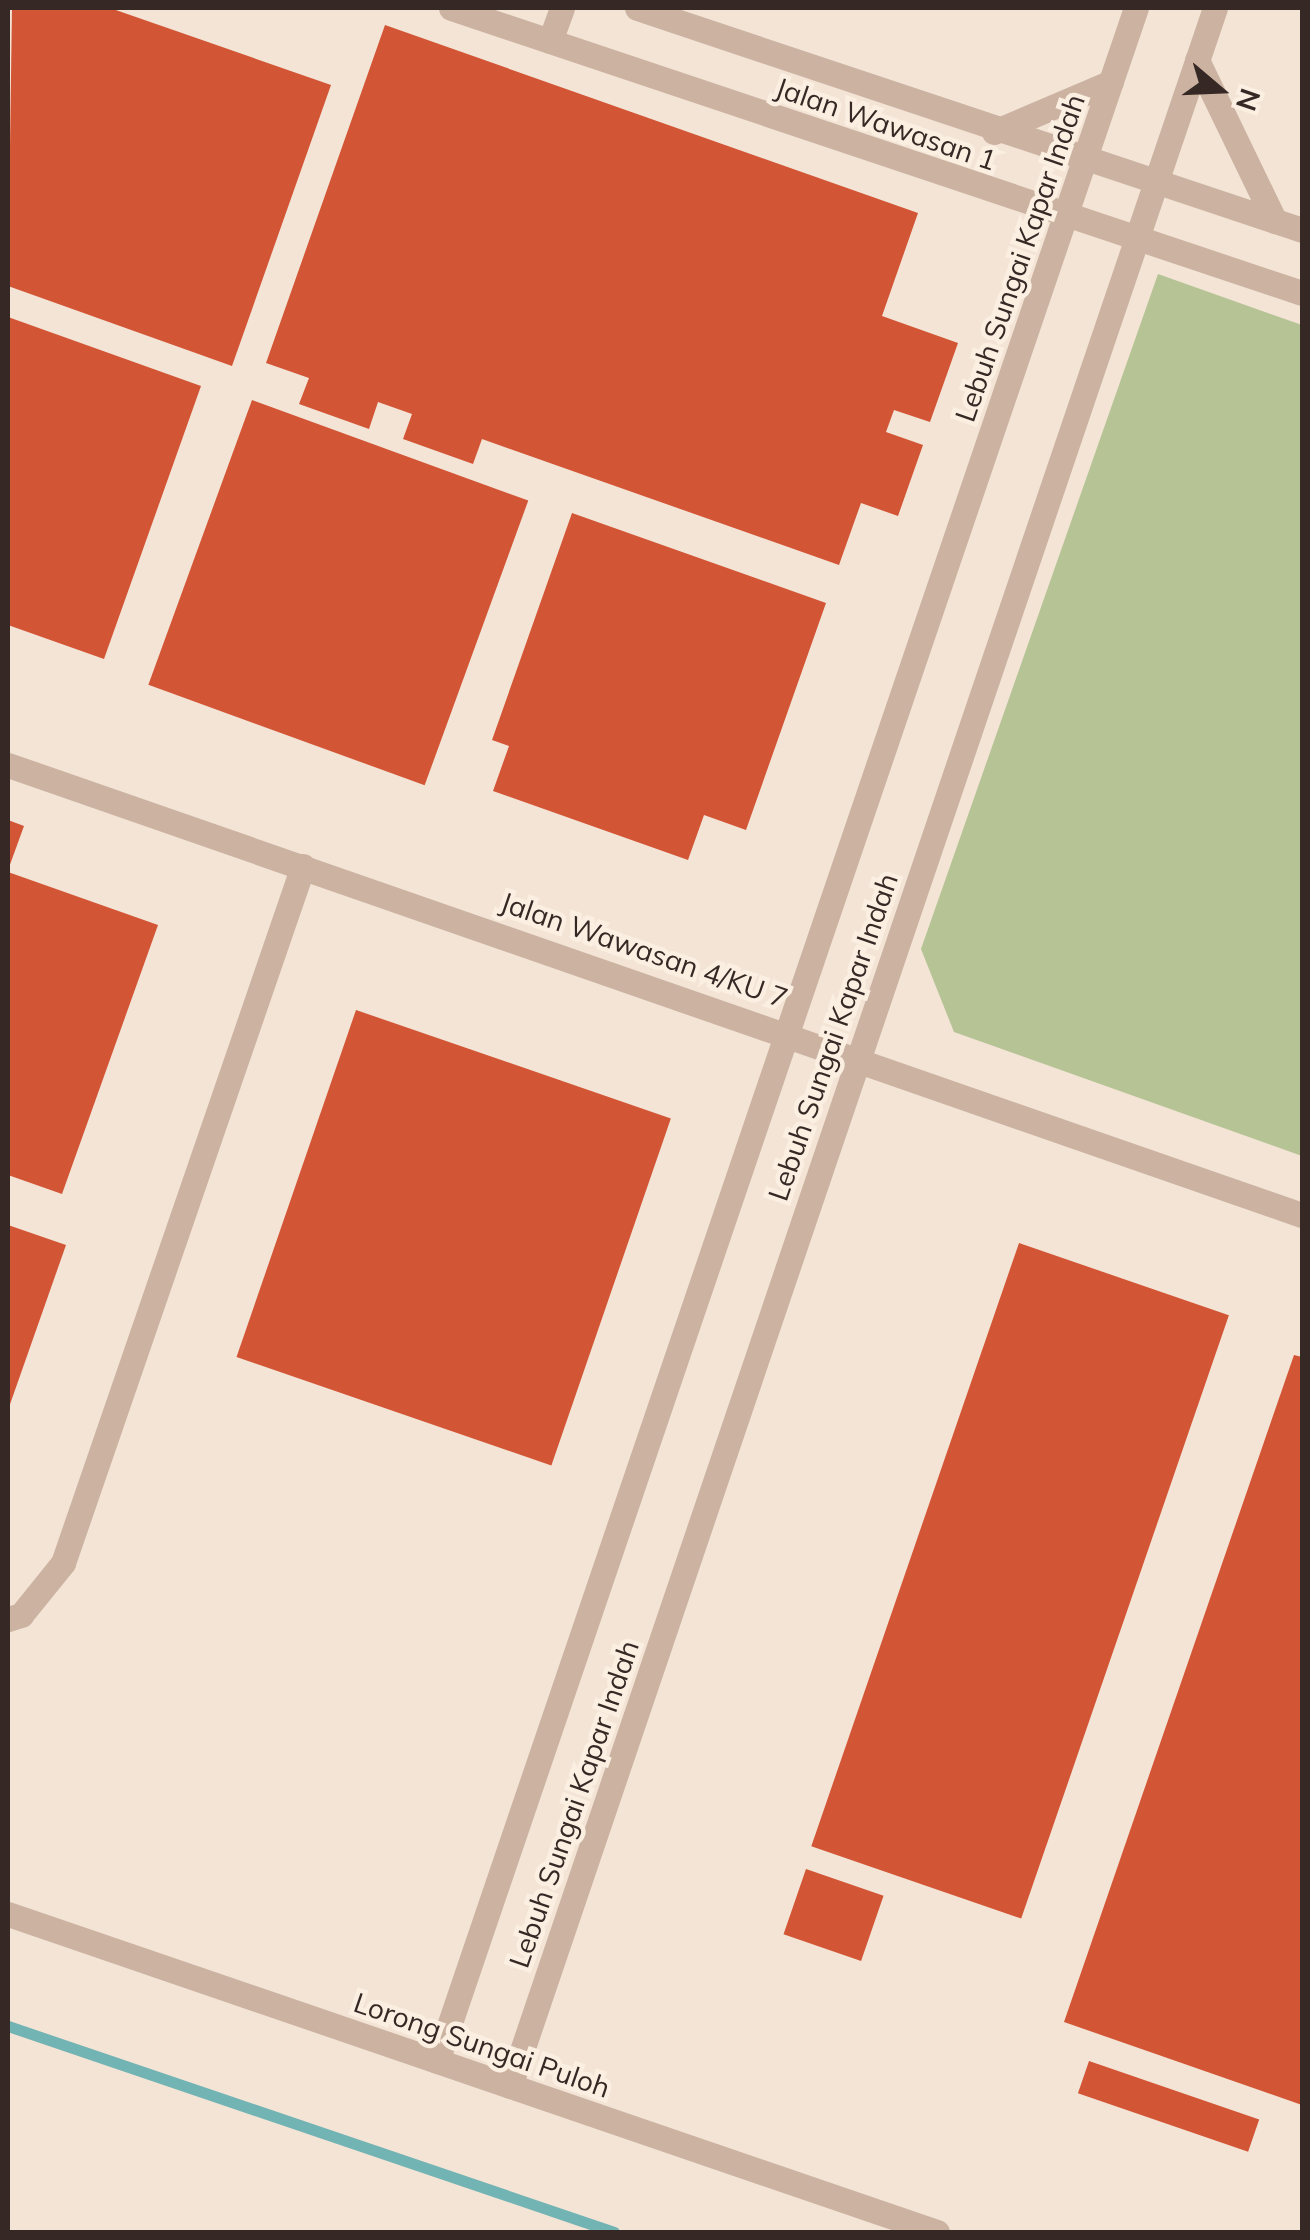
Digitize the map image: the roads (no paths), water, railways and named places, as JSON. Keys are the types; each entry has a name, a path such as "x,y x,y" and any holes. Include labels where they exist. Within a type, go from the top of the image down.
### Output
{"street":[{"name":"Jalan Wawasan 1","path":"451,8 1066,218 1138,236 1302,293"},
{"path":"550,41 562,8"},
{"name":"Jalan Wawasan 1","path":"637,8 994,132 1302,230"},
{"name":"Lebuh Sungai Kapar Indah","path":"437,2061 1136,8"},
{"name":"Lebuh Sungai Kapar Indah","path":"510,2086 1215,8"},
{"path":"1198,60 1275,221"},
{"path":"994,132 1111,82"},
{"name":"Jalan Wawasan 4/KU 7","path":"8,765 858,1055 1302,1214"},
{"path":"8,1619 21,1616 63,1563 304,866"},
{"name":"Lorong Sungai Puloh","path":"8,1914 937,2232"}],"waterway":[{"path":"8,2026 614,2232"}]}
